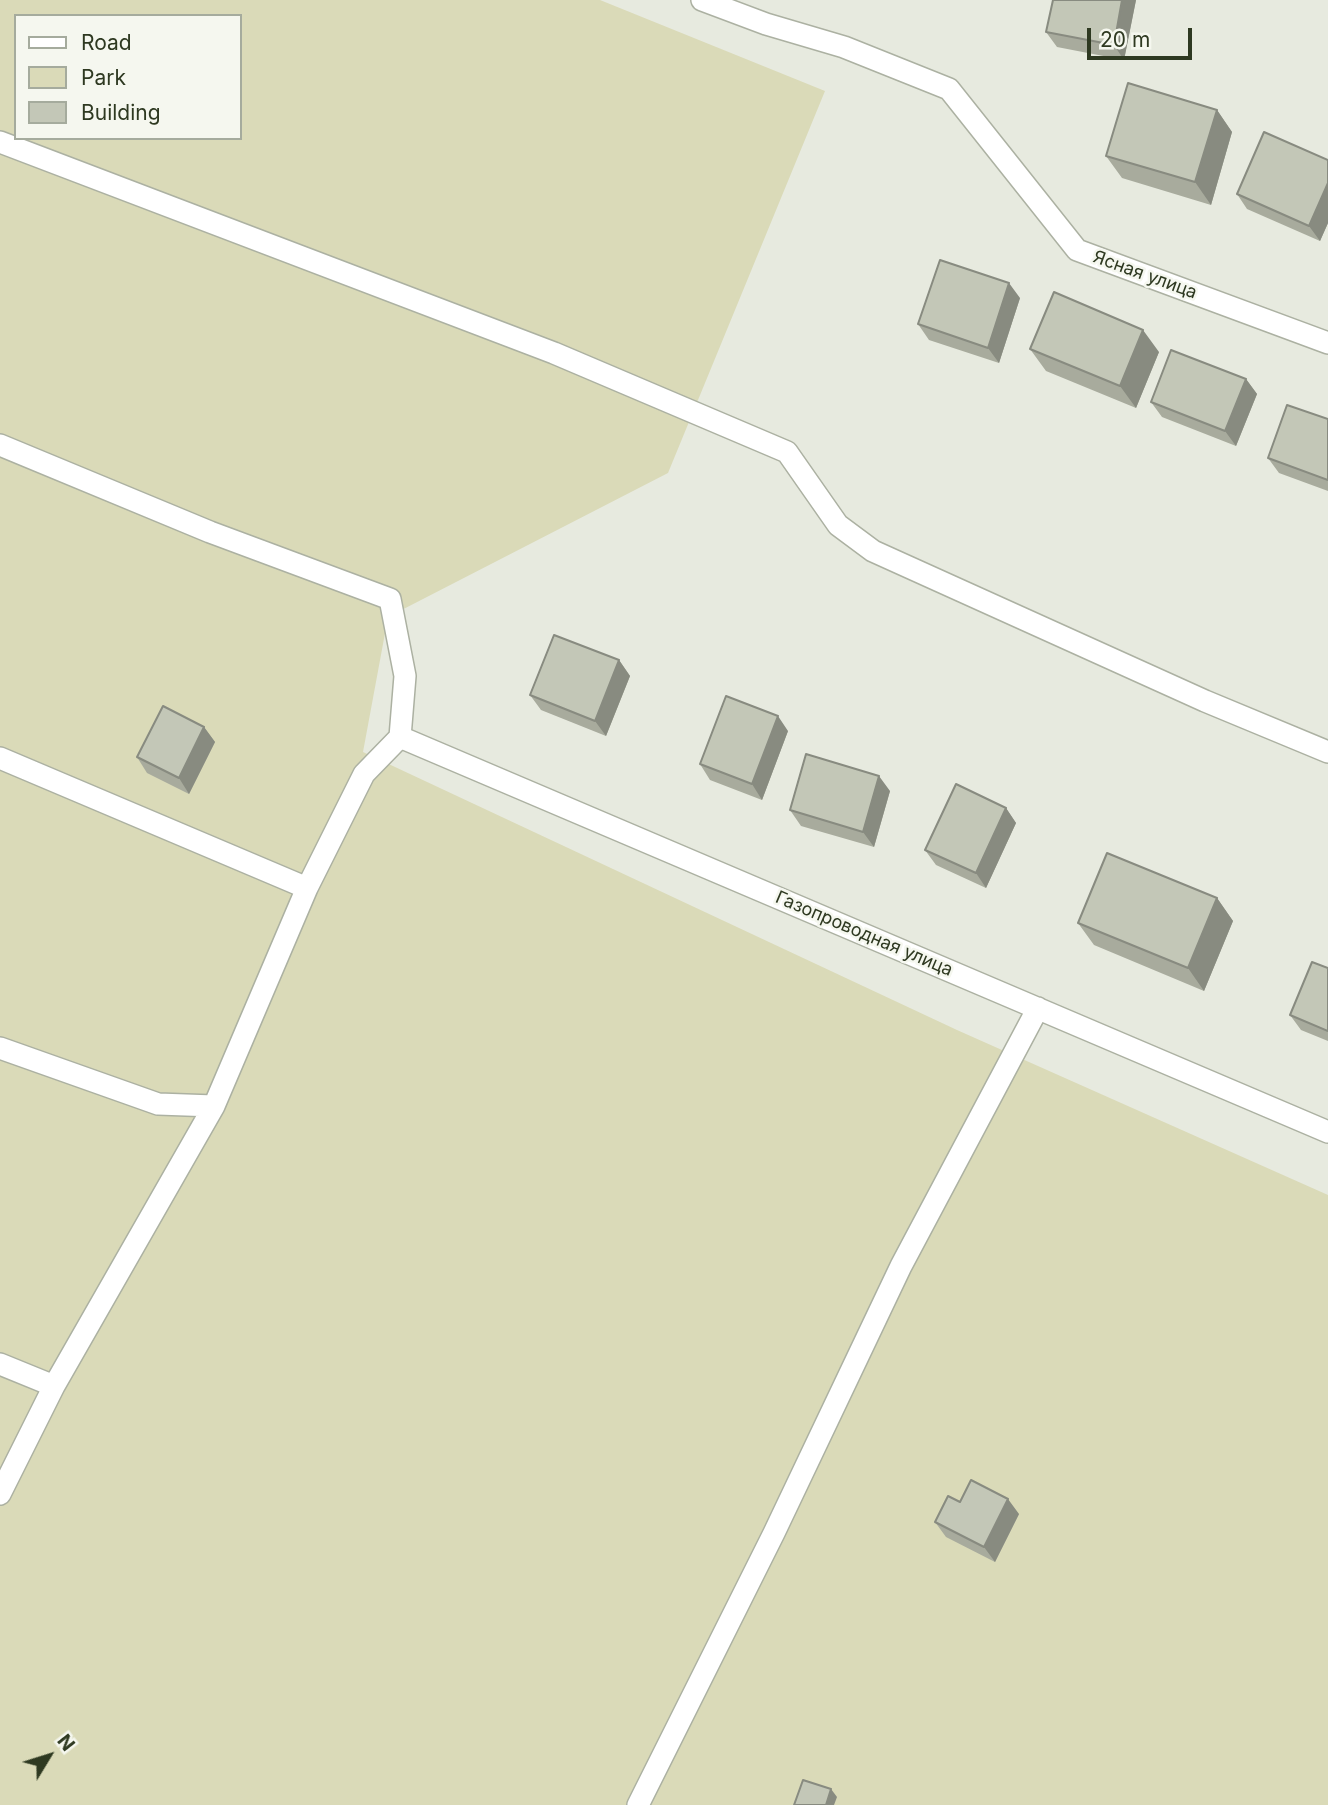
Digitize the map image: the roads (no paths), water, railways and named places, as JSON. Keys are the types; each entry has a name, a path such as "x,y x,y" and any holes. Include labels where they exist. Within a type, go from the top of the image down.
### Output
{"street":[{"name":"Ясная улица","path":"702,0 766,24 844,47 950,89 1077,250 1328,342"},
{"path":"0,142 554,353 786,452 838,524 873,551 1205,701 1328,752"},
{"path":"0,445 210,533 390,599 405,676 400,737 365,774 307,888 214,1106 54,1385 0,1494"},
{"name":"Газопроводная улица","path":"400,737 1328,1132"},
{"path":"0,758 307,888"},
{"path":"638,1805 774,1533 901,1266 1038,1008"},
{"path":"0,1048 158,1104 214,1106"},
{"path":"0,1364 54,1385"}]}
